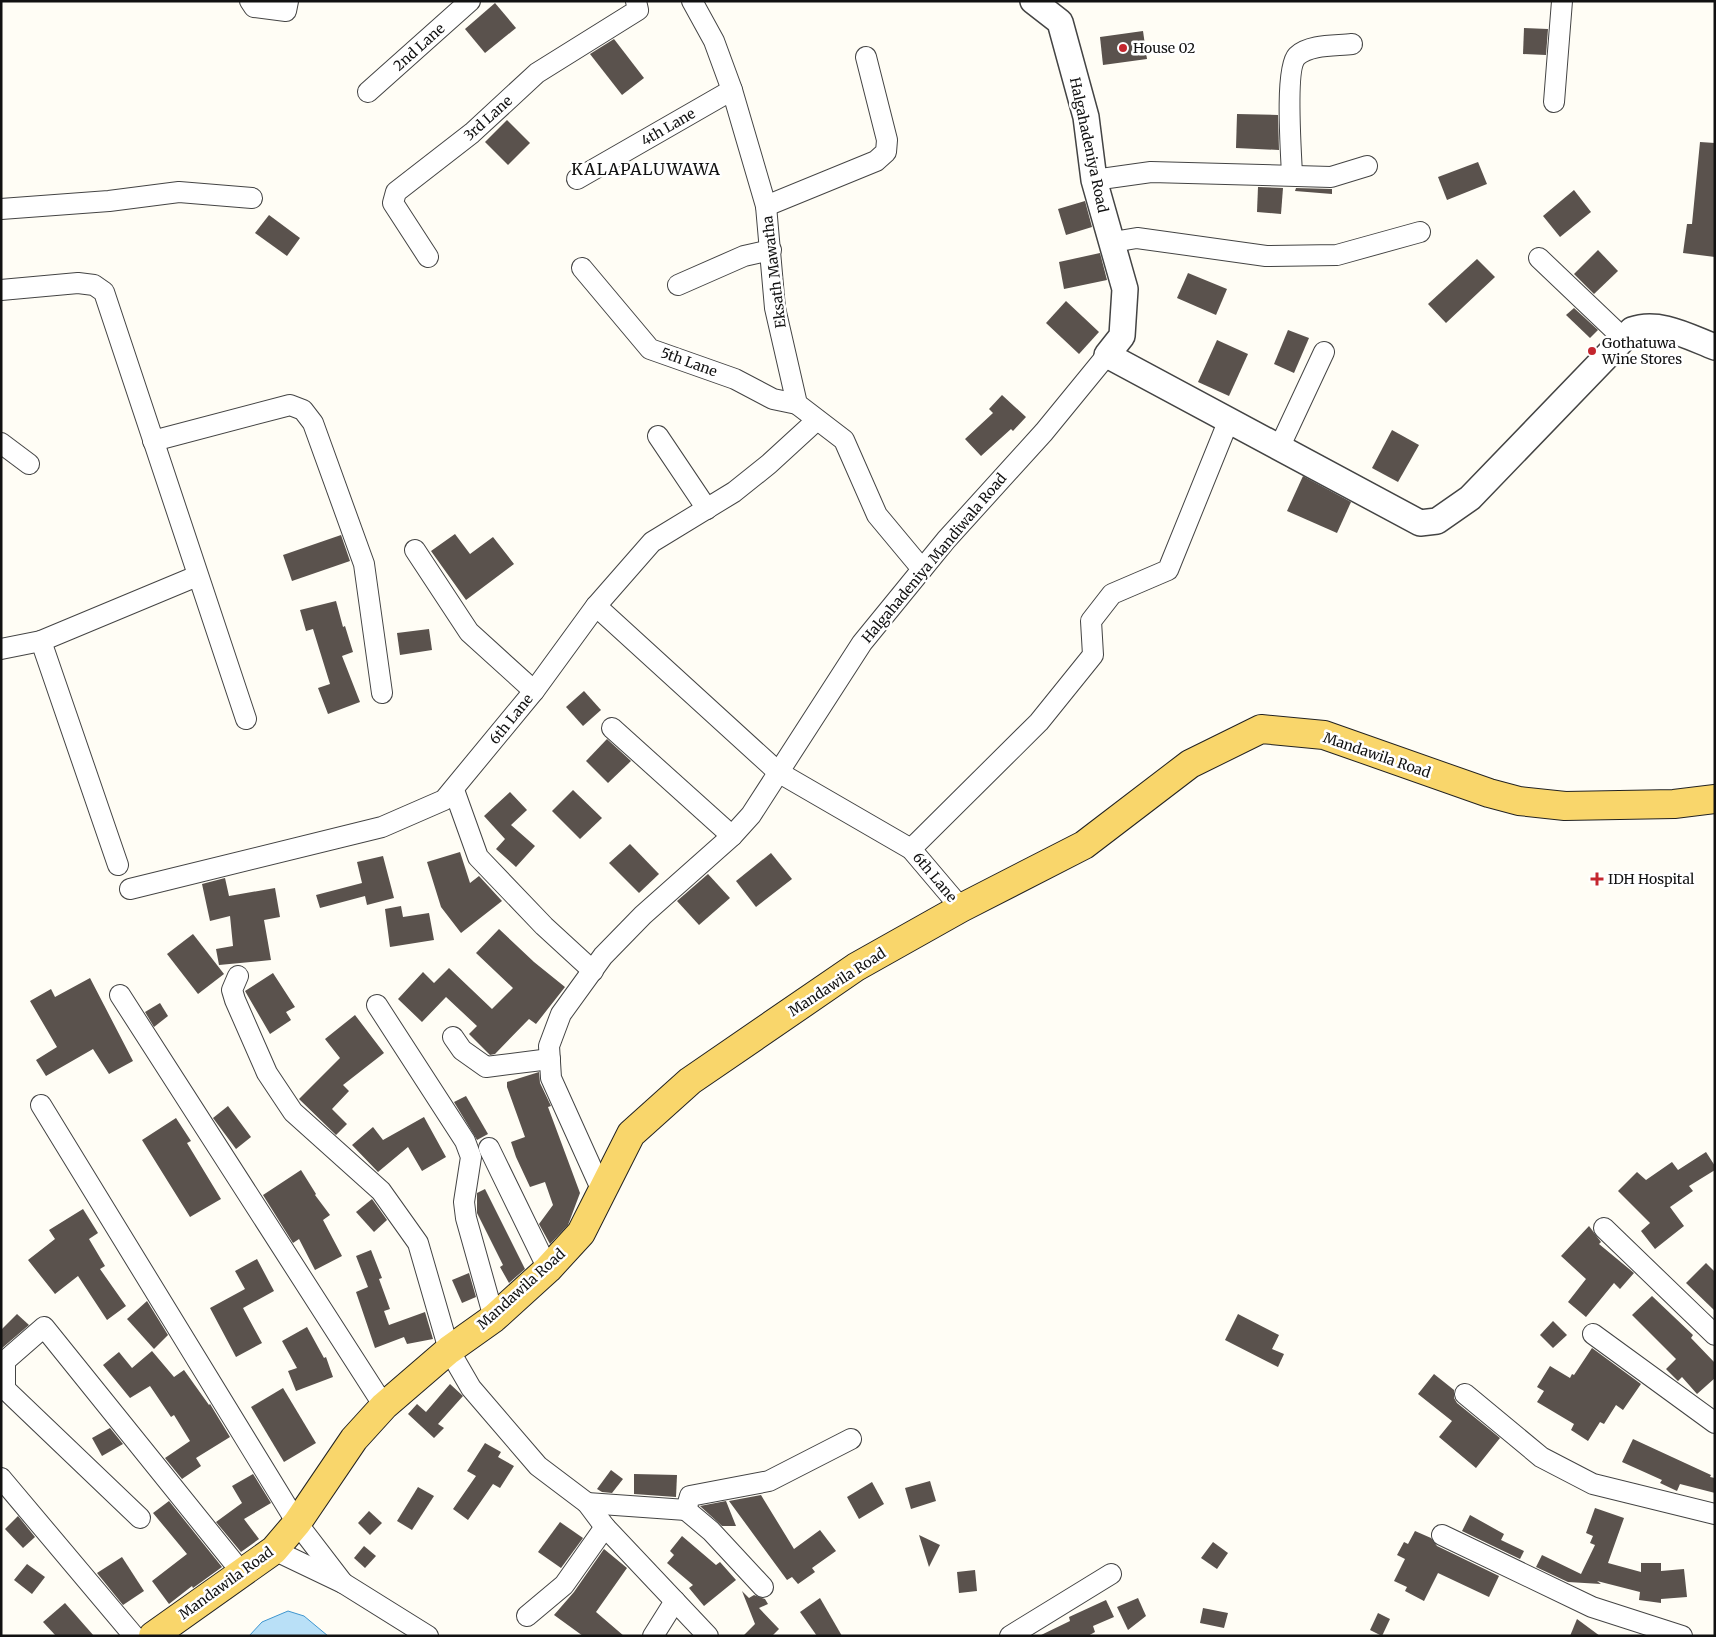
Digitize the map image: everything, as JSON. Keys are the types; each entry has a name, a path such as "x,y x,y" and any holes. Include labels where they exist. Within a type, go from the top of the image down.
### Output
{"main road":[{"name":"Mandawila Road","path":"153,1636 243,1574 274,1550 297,1523 354,1439 384,1406 449,1350 494,1318 548,1269 581,1233 631,1134 690,1080 856,967 961,908 1084,846 1190,764 1261,729 1324,735 1490,793 1519,801 1565,806 1674,804 1715,799"}],"street":[{"path":"250,1 254,7 286,11 288,1"},
{"name":"2nd Lane","path":"368,92 470,1"},
{"name":"3rd Lane","path":"428,257 393,203 396,192 472,133 537,73 638,10 636,1"},
{"name":"Eksath Mawatha","path":"692,1 714,41 732,90 766,206 775,308 797,404"},
{"name":"Halgahadeniya Road","path":"1033,1 1060,22 1086,117 1094,180 1125,289 1122,336 1106,356"},
{"path":"1554,102 1562,1"},
{"path":"1292,174 1290,74 1296,57 1310,49 1352,44"},
{"path":"766,206 876,161 886,152 887,140 866,57"},
{"name":"4th Lane","path":"577,179 732,90"},
{"path":"1094,180 1151,172 1331,176 1367,166"},
{"path":"1,209 179,192 252,198"},
{"path":"1113,242 1137,238 1266,256 1338,255 1420,232"},
{"path":"678,285 744,256 771,250"},
{"path":"1540,258 1622,338"},
{"name":"5th Lane","path":"582,268 650,349 735,379 773,400 797,404"},
{"path":"1,290 78,284 94,285 104,292 246,719"},
{"path":"1106,356 1228,422 1280,446 1420,523 1438,521 1470,498 1622,338 1642,326 1659,327 1715,347"},
{"path":"1280,446 1324,352"},
{"name":"Halgahadeniya Mandiwala Road","path":"602,1191 551,1078 549,1046 562,1014 604,956 643,915 732,836 751,815 862,643 922,569 1044,432 1106,356"},
{"path":"797,404 844,440 878,515 922,569"},
{"path":"153,441 290,405 302,410 313,423 364,564 382,693"},
{"name":"6th Lane","path":"130,889 382,827 444,800 534,690 596,606 652,542 734,492 762,470 817,420"},
{"path":"911,849 1038,722 1093,655 1091,621 1112,594 1168,570 1228,422"},
{"path":"658,436 707,509"},
{"path":"1,444 29,464"},
{"path":"415,550 469,632 534,690"},
{"path":"1,649 40,641 197,576"},
{"name":"6th Lane","path":"596,606 778,772 911,849 961,908"},
{"path":"40,641 118,865"},
{"path":"612,728 732,836"},
{"path":"454,790 478,857 544,926 593,971"},
{"path":"238,976 232,990 235,1000 267,1073 293,1112 381,1191 418,1243 449,1350 471,1388 538,1466 587,1503 605,1527 708,1636"},
{"path":"120,995 384,1406"},
{"path":"377,1005 464,1141 471,1157 464,1202 466,1218 494,1318"},
{"path":"453,1037 462,1050 486,1067 550,1059"},
{"path":"42,1105 297,1523 342,1583"},
{"path":"489,1148 548,1269"},
{"path":"1604,1228 1715,1335"},
{"path":"140,1518 5,1389 5,1361 44,1328 243,1574"},
{"path":"1593,1334 1715,1423"},
{"path":"1465,1394 1541,1457 1593,1484 1715,1514"},
{"path":"686,1510 690,1496 769,1481 851,1439"},
{"path":"1,1478 134,1636"},
{"path":"587,1503 686,1510 711,1531 763,1588"},
{"path":"527,1616 564,1585 605,1527"},
{"path":"1442,1535 1592,1607 1682,1636"},
{"path":"274,1550 342,1583 428,1636"},
{"path":"1010,1636 1111,1574"},
{"path":"653,1636 675,1601"}],"water":[{"path":"288,1611 304,1616 328,1636 249,1636 262,1622"}],"building":[{"path":"495,3 516,28 485,53 465,29"},
{"path":"1524,28 1548,29 1546,55 1523,54"},
{"name":"House 02","path":"1143,31 1147,59 1103,65 1100,37"},
{"path":"614,39 644,78 622,95 590,54"},
{"path":"1237,114 1278,115 1279,150 1236,148"},
{"path":"507,120 530,143 508,165 485,142"},
{"path":"1700,142 1715,143 1715,257 1683,253 1687,224 1692,224"},
{"path":"1478,162 1487,184 1447,200 1438,177"},
{"path":"1258,187 1283,188 1281,214 1257,212"},
{"path":"1296,188 1332,189 1332,194 1295,191"},
{"path":"1574,190 1591,212 1560,237 1543,216"},
{"path":"1085,201 1092,227 1066,235 1058,209"},
{"path":"269,215 300,238 287,256 255,233"},
{"path":"1598,250 1618,271 1594,294 1574,274"},
{"path":"1100,253 1107,280 1064,289 1059,262"},
{"path":"1477,259 1495,277 1446,323 1428,304"},
{"path":"1188,273 1227,289 1216,315 1177,298"},
{"path":"1066,301 1099,332 1079,354 1046,323"},
{"path":"1574,308 1598,330 1590,338 1566,315"},
{"path":"1288,330 1309,338 1294,373 1274,364"},
{"path":"1217,340 1248,354 1229,396 1198,382"},
{"path":"1002,395 1026,417 1013,431 1011,429 981,456 965,439 993,413 989,409"},
{"path":"1392,430 1419,445 1398,482 1372,468"},
{"path":"1303,476 1351,502 1337,533 1287,511"},
{"path":"455,534 470,554 493,537 514,564 466,600 431,551"},
{"path":"341,535 350,561 292,581 283,555"},
{"path":"336,601 343,627 345,626 353,652 342,656 360,702 328,714 318,688 330,684 313,629 306,631 300,610"},
{"path":"429,629 432,650 400,655 397,633"},
{"path":"584,691 601,710 583,726 566,707"},
{"path":"607,739 631,761 608,783 586,761"},
{"path":"573,790 602,818 580,839 552,811"},
{"path":"510,792 527,810 511,825 535,846 516,867 496,849 505,839 484,816"},
{"path":"630,844 659,874 639,893 609,863"},
{"path":"460,852 470,883 479,876 502,901 461,933 441,907 427,862"},
{"path":"771,853 792,879 756,907 736,881"},
{"path":"383,856 394,898 367,905 365,896 320,908 316,895 362,883 357,862"},
{"path":"708,874 730,898 699,925 677,901"},
{"path":"225,878 229,896 275,888 280,917 264,920 271,960 219,965 216,949 233,946 230,916 210,921 202,884"},
{"path":"401,906 403,917 429,913 434,940 390,947 385,909"},
{"path":"499,929 534,962 565,987 536,1024 529,1019 495,1054 490,1055 469,1034 477,1026 446,997 422,1022 398,999 423,972 434,983 449,968 492,1009 513,988 476,953"},
{"path":"193,934 224,974 198,994 167,954"},
{"path":"273,973 295,1007 286,1012 291,1020 270,1034 245,991"},
{"path":"90,978 133,1061 109,1074 93,1049 46,1076 36,1060 57,1047 30,1001 51,989 55,997"},
{"path":"160,1003 168,1016 154,1027 145,1012"},
{"path":"355,1015 384,1053 343,1085 349,1091 332,1109 347,1124 336,1135 299,1099 340,1058 325,1039"},
{"path":"539,1072 540,1083 551,1106 548,1107 580,1193 568,1225 550,1244 539,1224 553,1205 545,1182 530,1187 516,1157 511,1142 525,1137 507,1087 507,1082"},
{"path":"466,1096 488,1134 477,1140 454,1102"},
{"path":"228,1106 251,1137 236,1149 213,1118"},
{"path":"424,1117 446,1157 422,1171 408,1147 378,1172 352,1145 373,1127 383,1140"},
{"path":"176,1118 191,1141 187,1143 221,1199 190,1217 142,1140"},
{"path":"1706,1152 1715,1166 1715,1170 1689,1186 1693,1191 1670,1207 1684,1226 1655,1249 1641,1231 1650,1223 1618,1191 1637,1172 1646,1180 1672,1162 1678,1170"},
{"path":"301,1170 315,1195 330,1215 323,1220 342,1256 315,1270 299,1239 293,1243 263,1195"},
{"path":"485,1189 525,1269 509,1283 500,1267 503,1265 477,1213 477,1193"},
{"path":"372,1199 387,1220 374,1232 356,1212"},
{"path":"83,1209 98,1233 89,1239 105,1266 100,1269 126,1306 107,1320 78,1276 55,1294 28,1260 55,1239 49,1230"},
{"path":"1589,1226 1601,1242 1599,1244 1634,1273 1620,1289 1614,1283 1586,1317 1568,1302 1586,1279 1561,1256"},
{"path":"371,1250 382,1278 379,1279 390,1309 384,1311 389,1325 425,1312 433,1339 407,1344 404,1337 375,1348 356,1292 368,1287 356,1256"},
{"path":"257,1259 274,1291 243,1308 262,1343 236,1357 210,1308 245,1289 235,1271"},
{"path":"1706,1263 1715,1272 1715,1311 1686,1283"},
{"path":"469,1273 476,1297 462,1303 452,1280"},
{"path":"1652,1296 1693,1335 1691,1338 1715,1363 1715,1378 1697,1394 1682,1377 1678,1381 1666,1369 1676,1359 1632,1315"},
{"path":"147,1301 168,1335 154,1349 127,1319"},
{"path":"17,1314 29,1325 1,1349 1,1330"},
{"path":"1238,1314 1279,1335 1272,1349 1284,1354 1278,1367 1225,1340"},
{"path":"1553,1321 1567,1335 1553,1348 1540,1335"},
{"path":"307,1327 324,1358 326,1357 333,1377 296,1391 288,1371 297,1368 282,1341"},
{"path":"1592,1348 1641,1384 1623,1410 1616,1405 1604,1424 1600,1422 1588,1441 1571,1430 1574,1424 1537,1402 1544,1391 1537,1387 1550,1366 1570,1378"},
{"path":"152,1351 174,1377 184,1370 210,1404 230,1437 196,1458 201,1466 182,1479 165,1458 190,1441 174,1415 171,1417 150,1386 130,1398 103,1365 119,1352 132,1368"},
{"path":"1434,1374 1454,1390 1454,1398 1457,1403 1500,1438 1476,1468 1439,1437 1452,1421 1418,1394"},
{"path":"450,1384 463,1396 438,1424 444,1428 434,1438 408,1414 417,1404 426,1412"},
{"path":"283,1388 316,1443 284,1462 251,1407"},
{"path":"110,1428 123,1444 102,1456 92,1438"},
{"path":"1633,1439 1711,1475 1710,1477 1715,1478 1715,1493 1680,1484 1677,1491 1660,1483 1662,1480 1622,1462"},
{"path":"485,1443 501,1452 498,1457 514,1466 500,1488 493,1484 468,1520 453,1509 476,1476 467,1471"},
{"path":"611,1470 623,1479 612,1493 602,1492 597,1489"},
{"path":"253,1474 271,1503 244,1519 259,1539 241,1552 216,1522 242,1503 232,1486"},
{"path":"634,1474 677,1475 676,1497 634,1494"},
{"path":"930,1481 936,1501 911,1509 905,1488"},
{"path":"872,1482 884,1504 859,1519 847,1497"},
{"path":"418,1487 434,1496 412,1530 397,1521"},
{"path":"761,1495 794,1549 820,1530 836,1551 812,1568 815,1572 798,1584 792,1577 787,1580 729,1501"},
{"path":"169,1501 222,1567 193,1588 192,1586 169,1604 152,1581 187,1554 153,1513"},
{"path":"726,1501 736,1526 722,1526 700,1506"},
{"path":"1595,1508 1624,1518 1608,1563 1641,1572 1641,1563 1661,1563 1661,1571 1684,1569 1687,1597 1661,1599 1661,1603 1639,1600 1640,1592 1597,1581 1601,1584 1568,1582 1536,1567 1542,1555 1581,1574 1595,1545 1590,1543 1593,1536 1586,1533"},
{"path":"369,1511 382,1523 370,1535 358,1523"},
{"path":"1470,1515 1504,1534 1501,1540 1524,1551 1520,1559 1462,1531"},
{"path":"18,1516 35,1537 23,1548 5,1529"},
{"path":"560,1522 583,1538 561,1568 538,1552"},
{"path":"1415,1531 1431,1538 1437,1546 1499,1576 1489,1597 1438,1573 1424,1601 1405,1591 1407,1587 1394,1581 1405,1559 1397,1555 1404,1542 1408,1544"},
{"path":"919,1535 940,1545 929,1567"},
{"path":"682,1536 716,1565 720,1562 736,1580 704,1606 689,1588 693,1585 667,1563 674,1555 670,1551"},
{"path":"1213,1542 1228,1553 1217,1569 1201,1558"},
{"path":"364,1546 376,1556 365,1568 354,1558"},
{"path":"604,1549 627,1568 596,1612 624,1636 583,1636 554,1615 574,1592"},
{"path":"122,1557 144,1591 123,1605 97,1573"},
{"path":"27,1564 45,1577 32,1594 14,1580"},
{"path":"975,1570 977,1591 959,1593 957,1572"},
{"path":"742,1591 749,1598 754,1595 765,1599 768,1604 759,1608 779,1629 772,1636 743,1636 755,1624"},
{"path":"820,1598 842,1636 817,1636 800,1612"},
{"path":"1138,1598 1146,1616 1128,1630 1117,1607"},
{"path":"1106,1600 1114,1617 1093,1626 1095,1632 1088,1636 1039,1636 1070,1621 1069,1617"},
{"path":"65,1603 94,1636 56,1636 43,1622"},
{"path":"1203,1608 1228,1613 1224,1628 1200,1623"},
{"path":"1378,1613 1390,1619 1382,1636 1370,1630"},
{"path":"1577,1619 1600,1636 1570,1636"}],"place":[{"name":"House 02","path":"1123,48"},
{"name":"Gothatuwa Wine Stores","path":"1592,351"},
{"name":"IDH Hospital","path":"1597,879"}],"district":[{"name":"KALAPALUWAWA","path":"646,169"}]}
